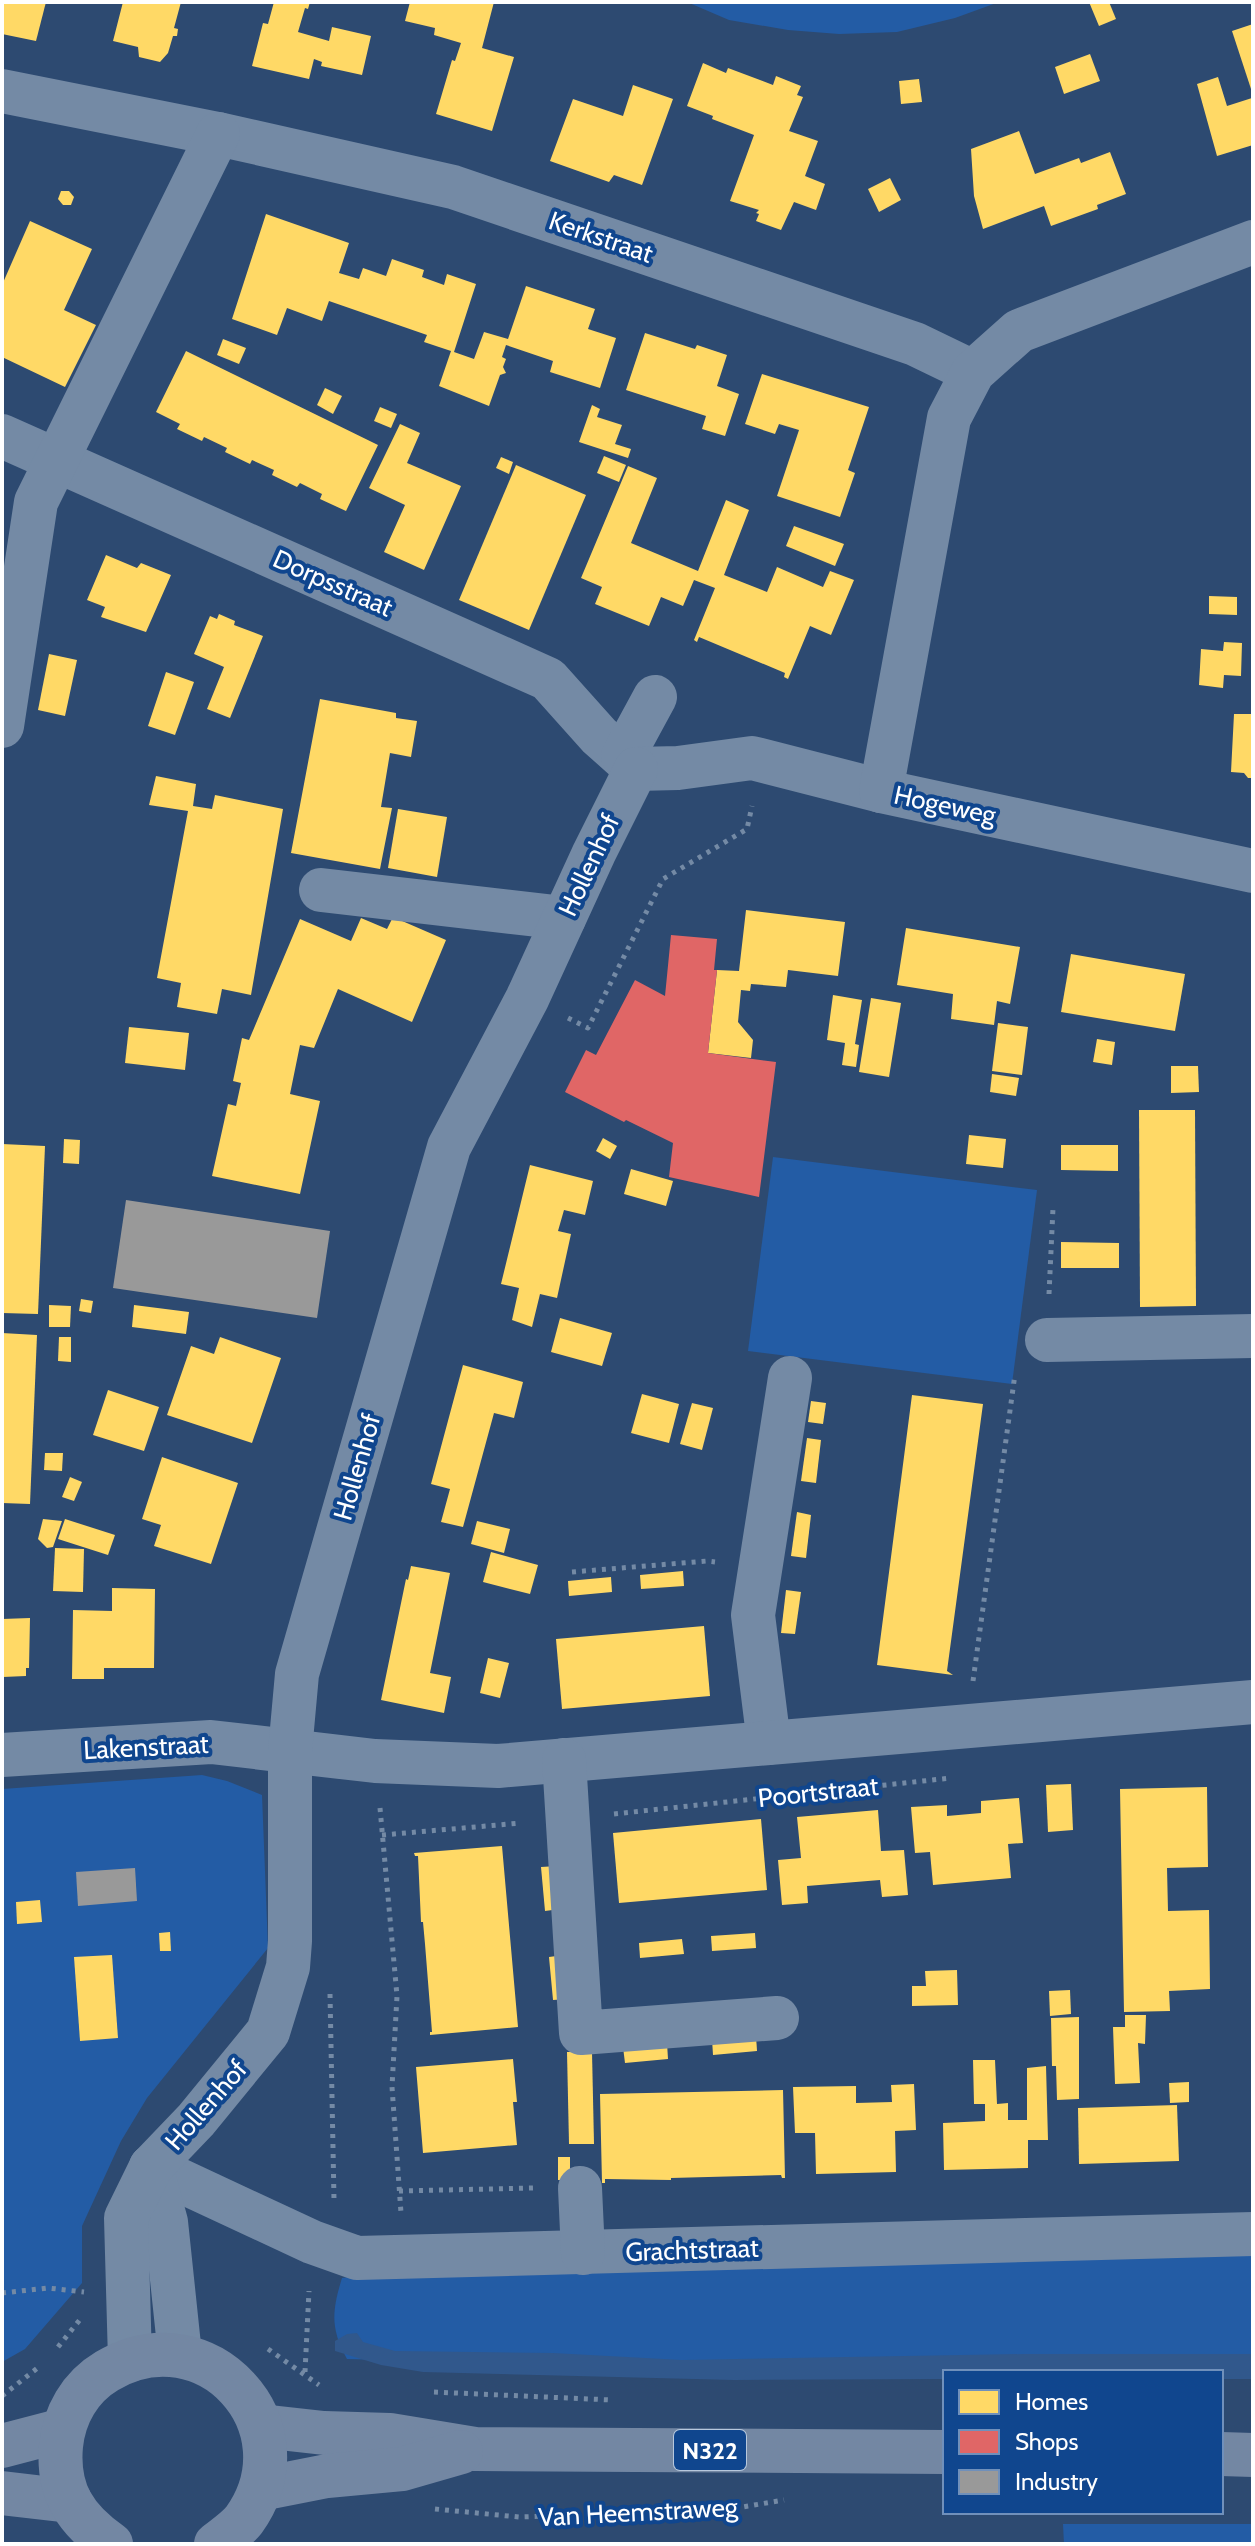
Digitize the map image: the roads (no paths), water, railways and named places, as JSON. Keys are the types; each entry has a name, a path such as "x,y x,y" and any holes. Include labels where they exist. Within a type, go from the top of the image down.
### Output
{"main road":[{"path":"111,2544 90,2529 70,2501 60,2466 63,2430 75,2401 96,2378 130,2360 153,2354 188,2356 220,2371 245,2395 261,2426 266,2458 261,2489 243,2522 216,2544"},
{"name":"N322","path":"261,2426 324,2433 390,2435 475,2449 943,2452"},
{"path":"2,2446 63,2430"},
{"name":"N322","path":"261,2489 327,2476 402,2469 475,2449"},
{"path":"1223,2454 1253,2455"},
{"path":"2,2493 70,2501"}],"street":[{"name":"Kerkstraat","path":"2,91 218,134 453,187 915,344 973,372"},
{"path":"2,726 36,502 218,134"},
{"path":"881,791 949,418 973,372 1019,331 1253,242"},
{"name":"Dorpsstraat","path":"2,436 548,679 599,736 630,763"},
{"name":"Hollenhof","path":"130,2360 126,2218 151,2167 196,2120 268,2032 288,1967 290,1751 297,1674 449,1147 527,999 630,763 655,697"},
{"name":"Hogeweg","path":"630,763 678,768 752,758 881,791 1253,871"},
{"path":"321,890 564,918"},
{"path":"1047,1340 1253,1336"},
{"path":"769,1743 753,1615 790,1378"},
{"name":"Poortstraat","path":"290,1751 375,1761 498,1766 1253,1702"},
{"name":"Lakenstraat","path":"2,1755 211,1742 290,1751"},
{"path":"564,1760 581,2033 777,2018"},
{"name":"Hollenhof","path":"151,2167 166,2222 180,2355"},
{"name":"Grachtstraat","path":"151,2167 312,2242 357,2258 1253,2234"},
{"path":"580,2188 583,2253"}]}
